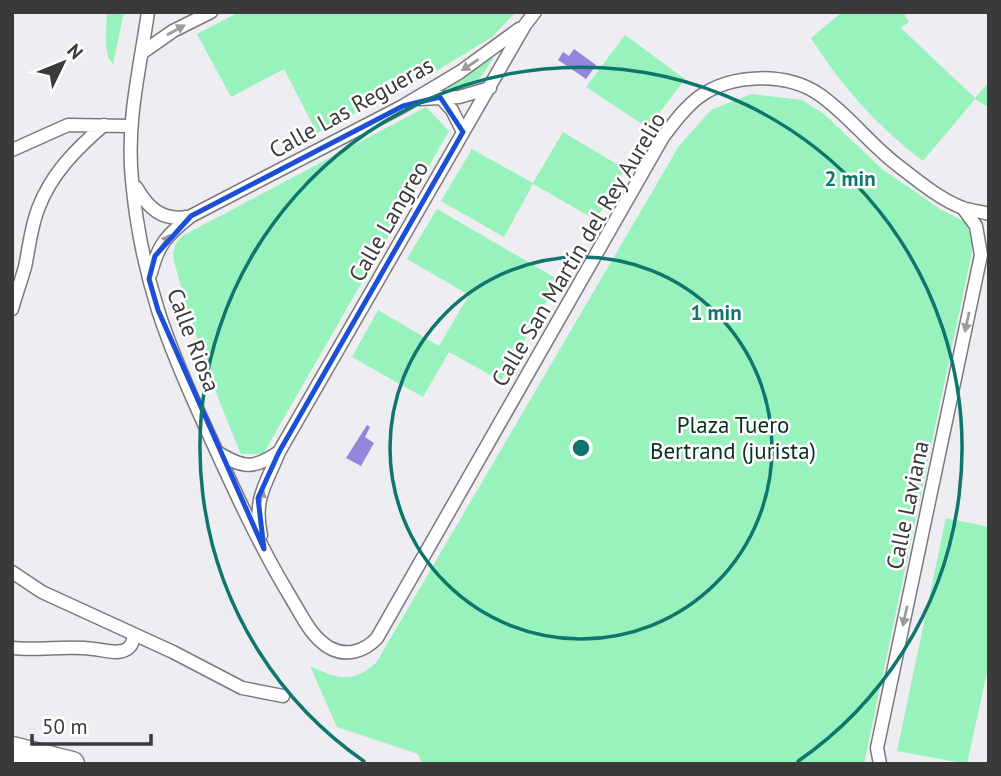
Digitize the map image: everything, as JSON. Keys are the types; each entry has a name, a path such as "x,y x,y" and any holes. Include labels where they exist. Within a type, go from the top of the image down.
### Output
{"highway":[{"path":"12,750 72,764"}],"street":[{"name":"Calle Riosa","path":"148,12 130,125 132,180 149,279 176,361 243,510 314,635 331,649"},
{"path":"143,51 173,31 212,12"},
{"name":"Calle Langreo","path":"264,549 257,519 258,498 279,452 525,25 535,12"},
{"name":"Calle Las Regueras","path":"149,279 162,242 191,216 402,106 460,72 525,25"},
{"name":"Calle San Martín del Rey Aurelio","path":"331,649 351,652 367,649 377,638 657,149 676,121 696,99 716,88 749,79 770,79 806,87 838,110 874,147 899,167 963,208 989,214"},
{"path":"402,106 424,98 459,97 489,88"},
{"path":"440,97 452,110 463,132"},
{"path":"12,150 68,125 130,125"},
{"path":"12,309 37,212 48,187 71,156 104,125"},
{"path":"132,180 144,200 163,216 175,219 191,216"},
{"name":"Calle Laviana","path":"880,764 877,748 985,252 976,226 963,208"},
{"path":"216,452 236,463 261,465 279,452"},
{"path":"12,572 42,592 190,660 242,688 283,696"},
{"path":"12,648 37,651 84,648 120,652 133,643 134,635"}],"highlighted area":[{"path":"440,97 463,132 279,452 258,498 264,549 158,310 149,279 155,256 191,216 403,106"}],"green space":[{"path":"107,12 124,12 113,64 106,47"},
{"path":"239,12 516,12 492,37 436,71 317,133 284,69 231,97 197,34"},
{"path":"842,12 903,12 909,22 901,28 975,98 989,82 989,108 975,99 923,161 861,105 811,38"},
{"path":"625,35 685,79 648,128 586,87"},
{"path":"490,57 493,58 479,79 467,89 459,92 442,88"},
{"name":"Plaza Tuero Bertrand (jurista)","path":"751,94 802,100 824,114 882,169 940,209 965,222 972,237 972,252 864,764 422,764 418,754 337,727 310,666 329,674 352,677 376,663 679,146 711,110"},
{"path":"426,107 449,131 263,454 241,454 188,311 174,261 176,243 184,235"},
{"path":"563,132 625,169 596,220 533,184 504,237 441,201 472,149 533,183"},
{"path":"437,209 559,280 501,381 449,352 423,397 352,357 378,310 439,346 469,295 407,259"},
{"path":"946,518 989,527 989,663 967,764 897,751"}],"shaded area":[{"path":"574,49 596,65 586,79 558,60 563,52 569,56"},
{"path":"367,425 370,427 365,437 374,443 361,466 346,458"}]}
